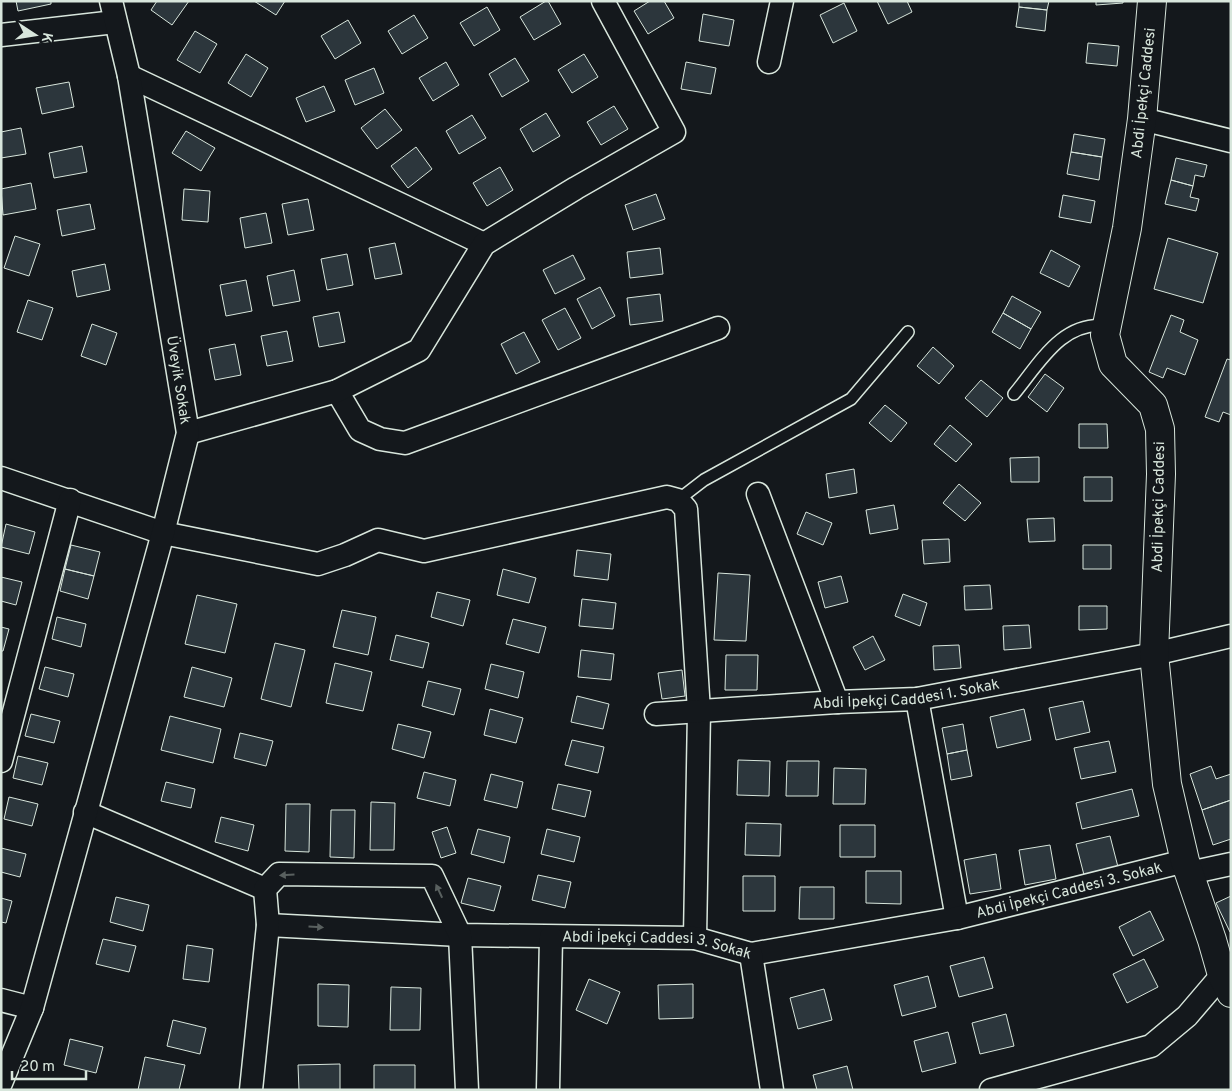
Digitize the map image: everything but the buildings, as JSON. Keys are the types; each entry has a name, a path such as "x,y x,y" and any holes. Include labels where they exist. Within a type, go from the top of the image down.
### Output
{"main road":[{"name":"Abdi İpekçi Caddesi","path":"1152,1 1142,119 1127,228 1105,335 1113,364 1153,405 1160,429 1161,474 1154,654 1167,784 1187,867 1227,984"}],"street":[{"path":"188,433 337,391 419,350 484,244 576,188 674,132 604,1"},
{"path":"769,62 782,1"},
{"path":"1,36 113,12"},
{"name":"Üveyik Sokak","path":"1,1083 32,1008 164,533 188,433 129,76 113,12"},
{"path":"129,76 484,244"},
{"path":"1142,119 1231,141"},
{"path":"337,391 360,430 380,440 405,443 718,328"},
{"path":"1,478 164,533 318,564 345,555 378,540 424,550 668,497 678,500 686,509 699,711 695,938"},
{"path":"758,494 837,702"},
{"path":"1,762 70,500"},
{"name":"Abdi İpekçi Caddesi 1. Sokak","path":"656,714 837,702 917,699 1154,654 1231,636"},
{"path":"917,699 957,918"},
{"path":"85,812 265,889"},
{"name":"Abdi İpekçi Caddesi 3. Sokak","path":"268,925 551,938 695,938 751,954 957,918 1187,867 1231,864"},
{"path":"251,1090 268,925 265,889 279,874 432,876 460,935 467,1090"},
{"path":"548,1090 551,938"},
{"path":"751,954 772,1090"},
{"path":"990,1090 1151,1046 1227,984"},
{"path":"1,1000 32,1008"}],"lane":[{"path":"1014,394 1056,343 1065,335 1088,326 1107,326"},
{"path":"678,500 704,480 851,399 908,332"}]}
